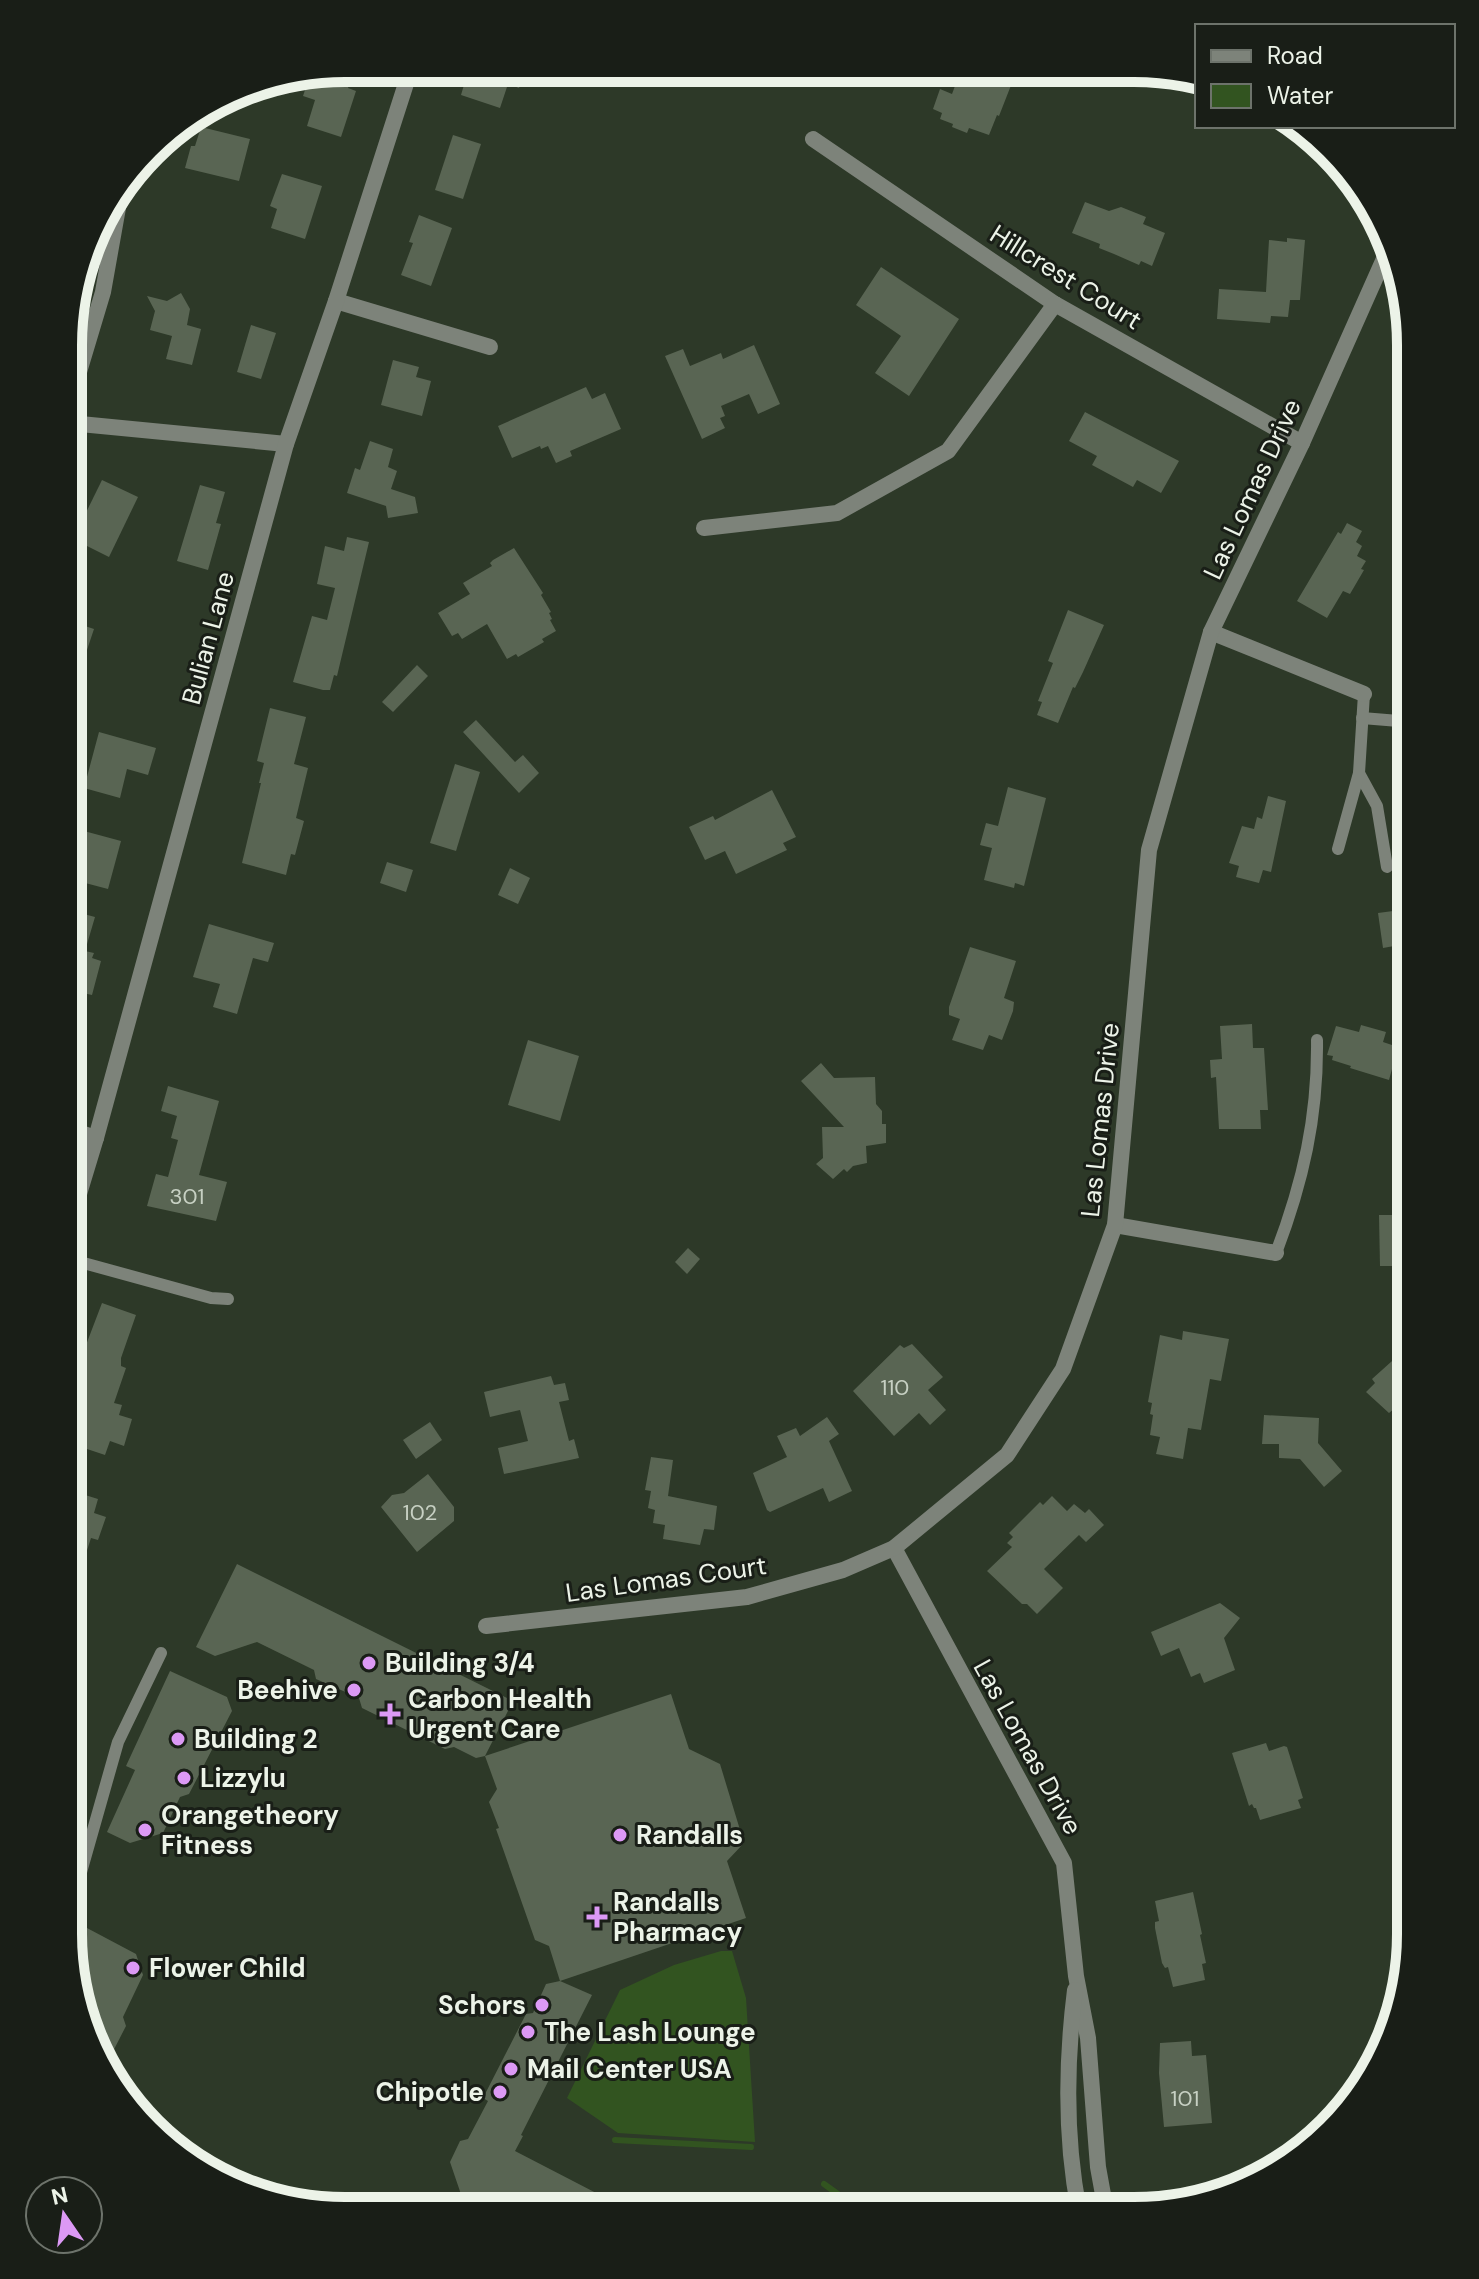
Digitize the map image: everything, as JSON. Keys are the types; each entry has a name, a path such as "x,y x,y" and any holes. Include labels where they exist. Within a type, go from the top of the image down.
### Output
{"street":[{"name":"Bulian Lane","path":"82,1184 286,444 406,82"},
{"name":"Hillcrest Court","path":"813,139 1055,304 1302,443"},
{"path":"82,362 103,292 117,213"},
{"name":"Las Lomas Drive","path":"1103,2197 1098,2167 1088,2038 1076,1976 1064,1863 894,1548 1007,1455 1063,1369 1115,1225 1149,850 1211,632 1302,443 1383,261"},
{"path":"336,301 490,347"},
{"path":"704,528 837,513 948,451 1055,304"},
{"path":"82,424 286,444"},
{"path":"1211,632 1364,694"},
{"path":"82,1133 96,1138"},
{"path":"1115,1225 1276,1253"},
{"name":"Las Lomas Court","path":"486,1626 747,1597 843,1570 894,1548"},
{"name":"Las Lomas Drive","path":"1076,1976 1069,2038 1072,2169 1077,2197"}],"lane":[{"path":"1338,849 1359,773 1364,694"},
{"path":"1362,718 1397,721"},
{"path":"1359,773 1377,806 1387,867"},
{"path":"1276,1253 1294,1204 1310,1143 1317,1076 1317,1040"},
{"path":"82,1263 211,1298 228,1299"},
{"path":"82,1869 118,1742 161,1653"}],"water":[{"path":"721,1951 732,1951 746,1998 755,2142 618,2133 567,2098 620,1990 674,1965"}],"building":[{"path":"350,82 348,88 356,91 341,137 307,126 315,100 303,96 307,85"},
{"path":"465,82 521,82 519,88 508,84 500,108 461,95"},
{"path":"956,82 1012,82 989,135 969,128 967,133 940,119 942,113 933,109 940,89 952,94"},
{"path":"201,127 250,139 239,181 185,168 191,146 195,146"},
{"path":"453,135 481,144 463,199 435,190"},
{"path":"282,174 322,186 305,239 271,228 277,209 270,206"},
{"path":"1085,202 1109,211 1121,207 1146,217 1143,224 1165,233 1152,266 1141,261 1139,265 1072,233"},
{"path":"419,215 452,228 431,286 401,275"},
{"path":"1287,238 1305,240 1300,300 1290,300 1288,317 1271,316 1270,323 1217,319 1219,289 1266,292 1269,240 1287,242"},
{"path":"881,267 959,319 909,396 875,373 901,336 856,305"},
{"path":"181,293 190,309 187,325 201,329 192,365 166,359 172,336 150,330 155,311 147,296 167,301"},
{"path":"251,325 276,333 261,379 237,372"},
{"path":"754,345 780,404 758,414 749,394 721,406 725,416 720,418 725,428 702,439 665,356 683,349 690,366 721,353 723,359"},
{"path":"393,360 419,367 416,377 431,381 422,416 381,405"},
{"path":"586,387 592,399 605,393 621,429 570,451 572,456 556,463 548,446 541,449 540,446 512,458 498,426"},
{"path":"1085,412 1179,461 1161,493 1137,480 1133,487 1092,465 1097,456 1069,441"},
{"path":"370,441 393,449 388,467 397,471 391,489 415,497 418,513 388,518 386,506 347,493 355,468 360,470"},
{"path":"102,480 138,497 109,557 82,544 82,521"},
{"path":"200,485 225,492 216,523 221,524 208,570 177,561"},
{"path":"1347,523 1362,531 1356,542 1362,546 1357,556 1366,561 1350,594 1343,591 1327,618 1297,601 1338,532 1341,534"},
{"path":"347,537 369,542 337,676 334,675 330,690 323,690 293,682 312,616 327,620 335,588 317,584 325,546 344,551"},
{"path":"514,548 543,593 541,595 551,612 550,620 556,631 518,657 516,654 507,659 487,624 462,639 458,633 452,636 438,613 470,594 463,583"},
{"path":"1068,610 1104,625 1058,723 1037,715 1042,702 1038,701 1053,663 1048,661"},
{"path":"82,625 94,629 87,650 82,648"},
{"path":"417,665 428,676 393,712 382,702"},
{"path":"270,708 306,717 294,764 308,768 296,818 304,821 286,875 242,863 261,783 264,763 257,761"},
{"path":"476,720 515,762 523,755 539,773 519,793 463,732"},
{"path":"99,732 156,748 148,775 127,769 120,798 84,788"},
{"path":"455,764 480,772 456,851 430,843"},
{"path":"1008,787 1046,798 1024,886 1015,883 1014,888 984,880 992,848 980,845 986,823 998,826"},
{"path":"772,790 796,837 783,843 787,850 736,874 725,851 705,860 689,827 713,816 715,820"},
{"path":"1268,796 1286,801 1271,872 1263,870 1259,883 1236,877 1239,866 1229,863 1242,826 1254,829 1257,817 1262,819"},
{"path":"84,831 121,841 108,889 82,882"},
{"path":"387,862 413,870 406,892 380,883"},
{"path":"510,868 530,878 518,904 498,895"},
{"path":"1397,903 1397,946 1383,948 1378,913 1393,911 1392,904"},
{"path":"82,914 95,917 85,951 94,953 92,958 101,961 92,995 82,993"},
{"path":"209,924 274,943 268,962 253,958 237,1014 213,1007 220,984 193,977"},
{"path":"970,947 1016,961 1004,998 1014,1002 1013,1011 1002,1040 989,1035 983,1050 952,1040 960,1019 949,1015 949,1007"},
{"path":"1252,1024 1253,1048 1264,1048 1268,1110 1260,1110 1261,1129 1219,1129 1216,1077 1211,1078 1210,1060 1222,1059 1220,1026"},
{"path":"1361,1025 1386,1032 1383,1042 1397,1047 1389,1080 1350,1068 1327,1055 1336,1026 1359,1032"},
{"path":"528,1040 579,1056 560,1121 508,1105"},
{"path":"821,1063 834,1078 875,1077 876,1104 882,1111 882,1124 886,1124 886,1143 866,1146 867,1163 853,1166 847,1172 844,1169 833,1179 816,1164 823,1158 822,1127 844,1127 801,1081"},
{"path":"168,1086 219,1101 199,1175 227,1182 216,1221 147,1206 156,1174 168,1177 178,1140 171,1138 177,1116 161,1111"},
{"path":"1379,1215 1396,1215 1396,1266 1380,1266"},
{"path":"688,1248 700,1259 687,1274 675,1262"},
{"path":"102,1303 136,1315 121,1358 121,1366 126,1368 114,1403 122,1405 119,1415 132,1419 124,1446 110,1441 105,1455 82,1447 82,1385 86,1372 82,1371 82,1344 86,1345"},
{"path":"1183,1331 1229,1339 1221,1381 1210,1379 1201,1430 1188,1428 1183,1459 1156,1454 1160,1437 1150,1435 1153,1415 1150,1414 1152,1403 1148,1402 1160,1335 1182,1340"},
{"path":"912,1344 943,1377 928,1390 946,1410 930,1425 919,1413 894,1436 853,1391 900,1345 904,1348"},
{"path":"1396,1357 1396,1407 1389,1413 1366,1392 1375,1383 1372,1379"},
{"path":"551,1376 554,1385 565,1383 569,1400 559,1402 569,1441 574,1439 579,1458 504,1474 498,1448 528,1441 520,1410 490,1417 484,1392"},
{"path":"1264,1415 1319,1418 1318,1443 1342,1471 1324,1487 1300,1459 1279,1458 1279,1444 1262,1444"},
{"path":"827,1417 839,1434 829,1441 852,1491 829,1502 823,1488 770,1512 753,1473 787,1457 777,1436 796,1428 800,1436"},
{"path":"430,1422 442,1440 416,1459 403,1440"},
{"path":"651,1457 673,1460 668,1496 717,1506 714,1530 704,1529 700,1545 663,1539 665,1525 653,1523 655,1510 648,1508 651,1491 645,1490"},
{"path":"428,1474 454,1507 454,1521 417,1552 381,1507 392,1495 404,1493"},
{"path":"82,1494 98,1499 94,1513 106,1517 98,1540 91,1538 82,1565"},
{"path":"1052,1496 1067,1511 1074,1504 1085,1513 1089,1509 1104,1525 1086,1542 1079,1535 1044,1569 1063,1588 1037,1614 987,1571 1012,1547 1007,1543 1013,1537 1009,1533 1040,1502 1043,1505"},
{"name":"Building 3/4","path":"237,1564 513,1701 485,1756 476,1758 454,1747 445,1749 362,1708 359,1698 316,1679 314,1670 257,1642 215,1656 196,1647"},
{"path":"1220,1603 1240,1618 1224,1638 1235,1670 1204,1683 1200,1673 1191,1677 1179,1648 1161,1656 1151,1632"},
{"name":"Building 2","path":"170,1671 227,1697 232,1711 189,1794 180,1797 163,1833 130,1843 107,1832 135,1770 126,1766"},
{"name":"Randalls","path":"671,1694 689,1749 720,1764 744,1843 727,1861 746,1918 560,1981 549,1946 535,1940 496,1829 499,1828 489,1802 497,1789 485,1756"},
{"path":"1266,1743 1269,1751 1287,1747 1303,1798 1298,1800 1301,1808 1260,1820 1256,1808 1252,1804 1249,1806 1232,1753"},
{"path":"1193,1892 1206,1963 1202,1964 1205,1980 1173,1987 1168,1967 1165,1968 1162,1963 1155,1928 1155,1922 1159,1921 1155,1901"},
{"path":"87,1928 136,1954 143,1975 123,2017 126,2026 111,2054 96,2019 87,1985 82,1937"},
{"path":"560,1981 592,1995 515,2151 604,2197 462,2197 450,2162 460,2141 468,2139 488,2101 483,2098 526,2014 533,2013 546,1984"},
{"path":"1191,2041 1192,2056 1206,2055 1212,2123 1164,2127 1159,2073 1160,2043"}],"waterway":[{"path":"615,2140 751,2147"},
{"path":"824,2184 842,2197"}],"place":[{"name":"Building 3/4","path":"369,1663"},
{"name":"Beehive","path":"354,1690"},
{"name":"Carbon Health Urgent Care","path":"390,1714"},
{"name":"Building 2","path":"178,1739"},
{"name":"Lizzylu","path":"184,1778"},
{"name":"Orangetheory Fitness","path":"145,1830"},
{"name":"Randalls","path":"620,1835"},
{"name":"Randalls Pharmacy","path":"597,1917"},
{"name":"Flower Child","path":"133,1968"},
{"name":"Schors","path":"542,2005"},
{"name":"The Lash Lounge","path":"528,2032"},
{"name":"Mail Center USA","path":"511,2069"},
{"name":"Chipotle","path":"500,2092"}]}
